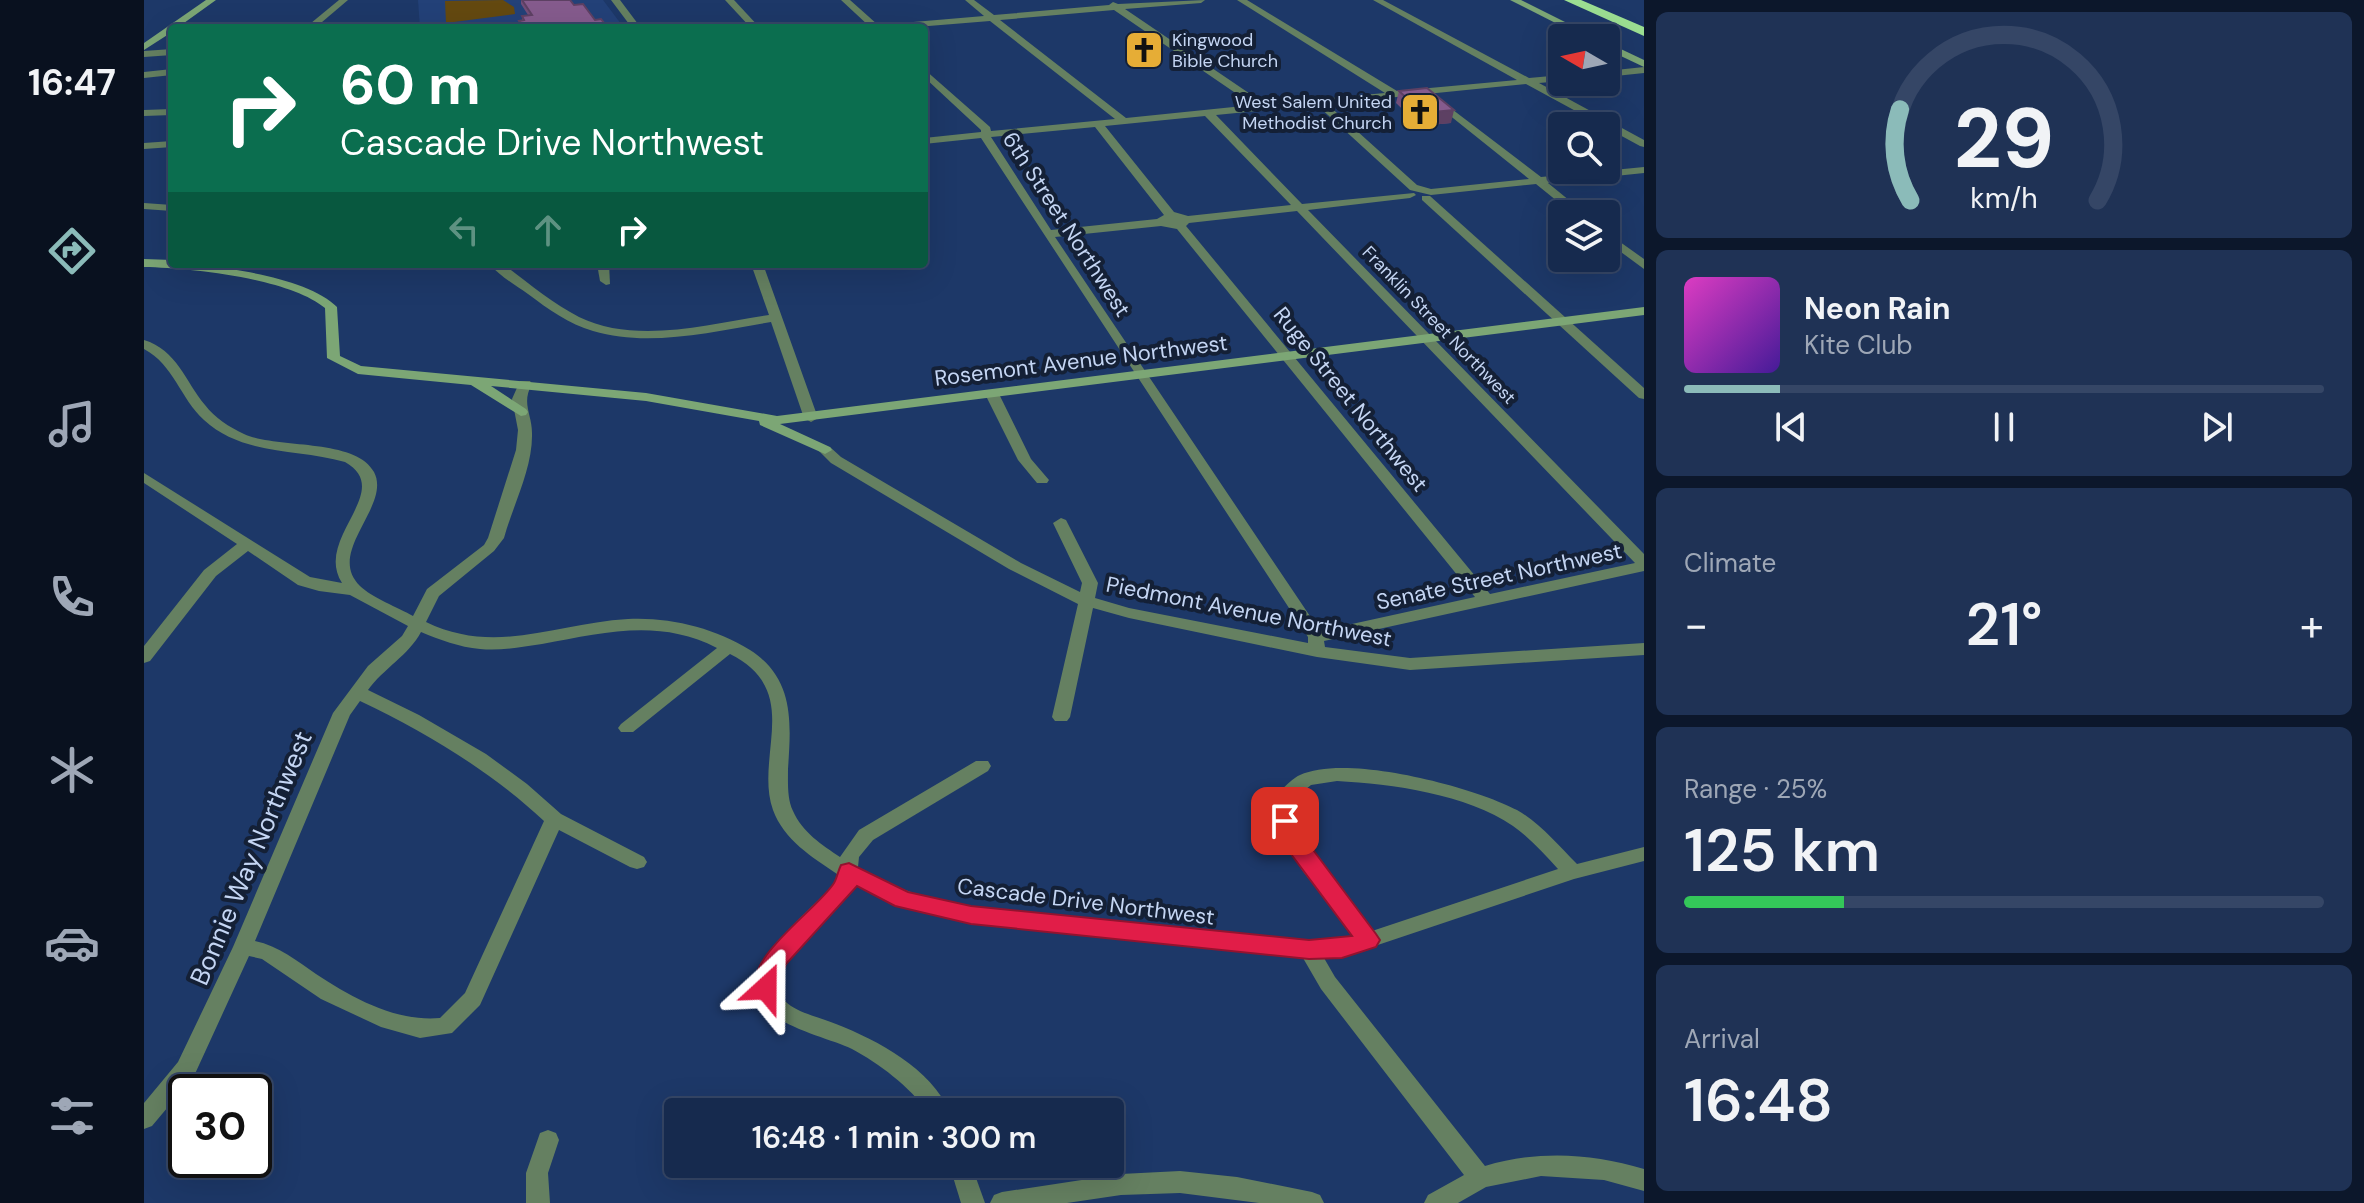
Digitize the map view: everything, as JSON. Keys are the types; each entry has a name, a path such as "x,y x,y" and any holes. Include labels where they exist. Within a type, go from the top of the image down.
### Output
{"highway":[{"path":"1570,0 1644,35"},
{"path":"1591,0 1644,22"}],"street":[{"path":"177,24 212,0"},
{"path":"314,24 344,0"},
{"path":"615,0 634,24"},
{"path":"729,0 752,24"},
{"path":"845,0 870,24"},
{"path":"969,0 1124,121"},
{"path":"1105,0 1262,107"},
{"path":"921,24 1201,0"},
{"path":"1241,0 1396,95"},
{"path":"1377,0 1644,144"},
{"path":"1514,0 1563,24"},
{"path":"144,47 168,30"},
{"path":"144,54 168,52"},
{"path":"1620,52 1644,64"},
{"path":"1620,73 1644,70"},
{"path":"144,75 168,72"},
{"name":"6th Street Northwest","path":"928,76 986,129 986,141 1317,644"},
{"path":"928,141 1548,80"},
{"path":"1426,92 1563,200"},
{"path":"1319,102 1412,192"},
{"path":"144,113 168,112"},
{"name":"Franklin Street Northwest","path":"1208,113 1644,565"},
{"name":"Ruge Street Northwest","path":"1098,124 1487,601"},
{"path":"144,146 168,144"},
{"path":"1048,234 1412,192 1428,195 1644,170"},
{"path":"1428,195 1644,395"},
{"path":"146,206 168,208"},
{"path":"1620,246 1644,265"},
{"path":"144,263 168,264"},
{"path":"216,268 300,289 326,300 333,319 332,352 334,358 347,367 372,372 525,384 518,395 525,437 496,538 489,548 433,593 416,625"},
{"path":"501,268 577,320 611,331 650,333 776,318"},
{"path":"604,268 606,281"},
{"path":"758,268 825,450"},
{"name":"Rosemont Avenue Northwest","path":"525,384 685,402 758,419 811,418 1644,311"},
{"path":"144,344 173,365 192,398 213,422 229,432 271,447 342,455 364,467 370,477 368,491 343,556 344,575 354,589"},
{"path":"452,378 492,391 521,412"},
{"path":"992,394 1025,460 1042,480"},
{"path":"758,419 825,450"},
{"name":"Piedmont Avenue Northwest","path":"825,450 836,460 1015,566 1085,601 1181,625 1317,644 1375,661 1440,665 1644,649"},
{"path":"144,477 313,586 354,589"},
{"path":"1061,523 1090,583 1061,717"},
{"path":"144,657 210,573 246,545"},
{"name":"Senate Street Northwest","path":"1317,644 1644,565"},
{"name":"Cascade Drive Northwest","path":"354,589 416,625 467,643 499,644 604,626 657,625 703,633 730,646 766,675 781,700 785,723 780,810 795,833 849,871 903,900 971,915 1309,950 1342,949 1573,872 1644,854"},
{"name":"Bonnie Way Northwest","path":"144,1119 186,1069 243,947 342,713 374,670 409,639 416,625"},
{"path":"627,728 730,646"},
{"path":"357,692 413,719 480,759 521,789 554,819 637,862"},
{"path":"930,1098 903,1072 860,1043 783,1012 769,998 767,979 778,957 845,886 850,855 866,835 982,766"},
{"path":"1368,940 1296,844 1285,821 1284,804 1290,790 1299,781 1316,776 1359,775 1457,792 1510,815 1536,834 1573,872"},
{"path":"243,947 267,952 328,993 388,1021 420,1029 445,1027 473,999 554,819"},
{"path":"1309,950 1328,983 1480,1178"},
{"path":"538,1203 537,1173 548,1140"},
{"path":"1436,1203 1480,1178 1505,1169 1547,1163 1643,1177"},
{"path":"965,1178 973,1203"},
{"path":"1002,1203 1162,1181 1219,1185 1312,1203"}],"shaded area":[{"path":"418,0 603,0 621,24 420,24"},
{"path":"503,0 514,7 515,14 446,23 445,1"}],"building":[{"path":"522,0 570,0 574,5 583,4 595,20 601,19 605,24 521,24 519,21 524,20 522,16 532,15"},
{"path":"1427,88 1454,110 1423,113 1399,91"}],"place":[{"name":"Kingwood Bible Church","path":"1144,50"},
{"name":"West Salem United Methodist Church","path":"1420,112"}],"route":[{"path":"766,988 778,957 845,886 849,871 903,900 971,915 1309,950 1342,949 1368,940 1296,844 1285,821"}]}
